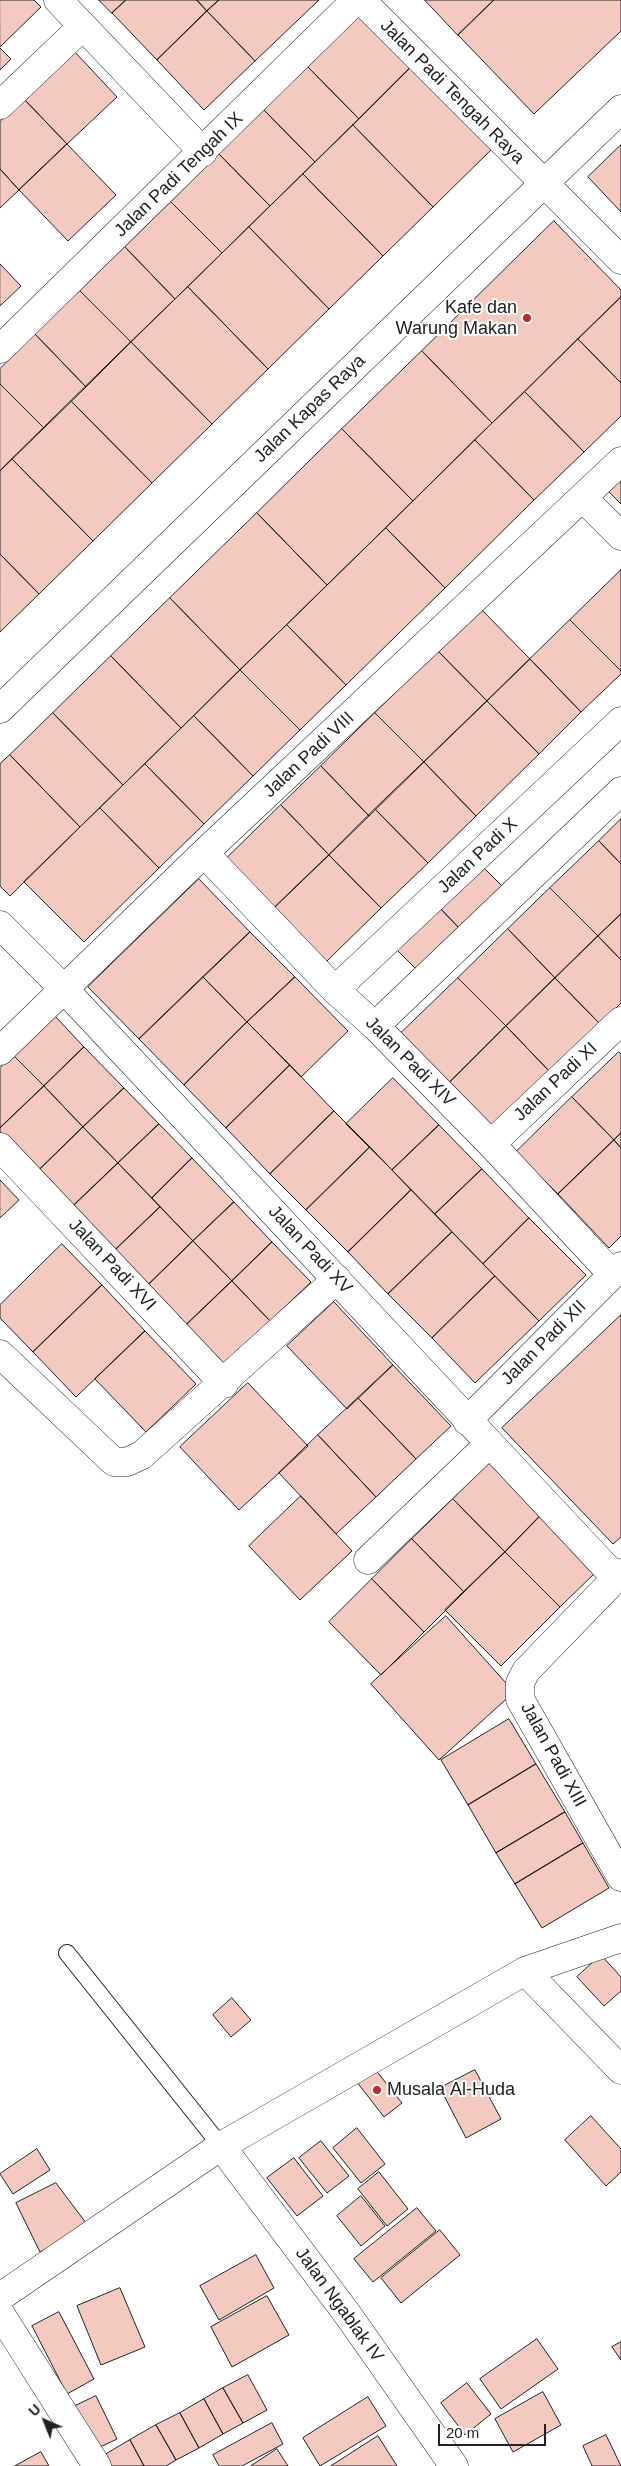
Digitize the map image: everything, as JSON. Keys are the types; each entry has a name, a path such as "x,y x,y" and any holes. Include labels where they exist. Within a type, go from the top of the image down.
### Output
{"street":[{"path":"58,0 203,152"},
{"name":"Jalan Padi Tengah IX","path":"0,349 356,0"},
{"name":"Jalan Padi Tengah Raya","path":"361,0 621,260"},
{"path":"0,105 83,26"},
{"name":"Jalan Kapas Raya","path":"0,709 621,109"},
{"name":"Jalan Padi VIII","path":"0,1051 204,853 583,498 621,460"},
{"path":"583,498 621,536"},
{"name":"Jalan Padi X","path":"335,990 621,721"},
{"path":"376,1026 621,791"},
{"name":"Jalan Padi XIV","path":"204,853 335,990 376,1026 617,1270"},
{"name":"Jalan Padi XV","path":"0,925 64,989 337,1279 467,1421 619,1576"},
{"name":"Jalan Padi XI","path":"491,1144 621,1021"},
{"name":"Jalan Padi XVI","path":"0,1147 224,1384"},
{"name":"Jalan Padi XII","path":"467,1421 617,1270"},
{"path":"0,1354 114,1462 127,1462 142,1455 224,1384 337,1279"},
{"path":"368,1560 489,1444"},
{"name":"Jalan Padi XIII","path":"619,1576 526,1670 520,1684 520,1699 621,1876"},
{"path":"0,2297 221,2146 527,1970 565,1955 621,1938"},
{"path":"527,1970 621,2070"},
{"name":"Jalan Ngablak IV","path":"221,2146 348,2315 454,2466"},
{"path":"0,2313 97,2466"}],"lane":[{"path":"67,1953 221,2146"}],"building":[{"path":"0,0 34,0 41,7 0,47"},
{"path":"99,0 126,0 112,13"},
{"path":"126,0 197,0 207,11 157,60 112,13"},
{"path":"197,0 219,0 207,11"},
{"path":"219,0 319,0 255,61 207,11"},
{"path":"425,0 494,0 458,35"},
{"path":"494,0 621,0 621,31 534,114 458,35"},
{"path":"207,11 255,61 204,110 157,60"},
{"path":"362,13 413,65 359,119 308,67"},
{"path":"0,48 11,59 0,70"},
{"path":"74,51 117,97 67,144 24,99"},
{"path":"413,65 494,147 433,207 353,125"},
{"path":"308,67 359,119 315,162 264,110"},
{"path":"24,99 67,144 19,190 0,169 0,122"},
{"path":"264,110 315,162 270,206 219,154"},
{"path":"353,125 433,207 383,256 303,174"},
{"path":"67,144 116,195 68,241 19,190"},
{"path":"621,145 621,212 588,177"},
{"path":"219,154 270,206 222,253 171,202"},
{"path":"0,169 19,190 0,208"},
{"path":"303,174 383,256 329,309 249,227"},
{"path":"171,202 222,253 175,299 125,247"},
{"name":"Kafe dan Warung Makan","path":"554,221 621,290 621,297 492,423 422,351"},
{"path":"249,227 329,309 268,369 188,287"},
{"path":"125,247 175,299 131,342 80,291"},
{"path":"0,264 21,286 0,306"},
{"path":"188,287 268,369 212,424 131,342"},
{"path":"80,291 131,342 86,387 35,334"},
{"path":"621,297 621,383 578,339"},
{"path":"35,334 86,387 44,428 0,384 0,369"},
{"path":"578,339 621,383 621,416 584,452 525,392"},
{"path":"131,342 212,424 152,483 71,401"},
{"path":"422,351 492,423 413,501 342,429"},
{"path":"0,384 44,428 0,471"},
{"path":"525,392 584,452 534,500 475,440"},
{"path":"71,401 152,483 93,541 12,459"},
{"path":"342,429 413,501 327,585 257,513"},
{"path":"475,440 534,500 445,588 386,528"},
{"path":"12,459 93,541 39,594 0,554 0,471"},
{"path":"621,470 621,504 604,487"},
{"path":"257,513 327,585 240,670 170,598"},
{"path":"386,528 445,588 346,685 287,625"},
{"path":"0,554 39,594 0,632"},
{"path":"621,570 621,671 570,620"},
{"path":"170,598 240,670 181,728 111,656"},
{"path":"481,609 530,659 487,701 438,651"},
{"path":"570,620 621,671 621,674 581,712 530,659"},
{"path":"287,625 346,685 300,730 240,670"},
{"path":"438,651 487,701 424,762 375,713"},
{"path":"111,656 181,728 123,785 53,713"},
{"path":"530,659 581,712 539,754 487,701"},
{"path":"240,670 300,730 253,776 194,716"},
{"path":"487,701 539,754 476,816 424,762"},
{"path":"53,713 123,785 80,827 10,755"},
{"path":"375,713 424,762 369,816 321,766"},
{"path":"194,716 253,776 204,824 145,764"},
{"path":"10,755 80,827 10,896 0,886 0,764"},
{"path":"424,762 476,816 428,863 375,809"},
{"path":"145,764 204,824 159,868 100,808"},
{"path":"321,766 369,816 329,855 281,805"},
{"path":"281,805 329,855 274,908 226,859"},
{"path":"100,808 159,868 84,942 24,882"},
{"path":"375,809 428,863 381,908 329,855"},
{"path":"621,819 621,864 599,841"},
{"path":"599,841 621,864 621,914 598,936 550,888"},
{"path":"329,855 381,908 326,962 274,908"},
{"path":"479,863 503,887 460,929 437,905"},
{"path":"199,879 250,932 139,1039 88,987"},
{"path":"550,888 598,936 555,978 508,929"},
{"path":"437,905 460,929 417,970 394,947"},
{"path":"621,914 621,960 598,936"},
{"path":"508,929 555,978 506,1026 458,978"},
{"path":"250,932 295,977 247,1022 203,977"},
{"path":"598,936 621,960 621,1003 600,1024 555,978"},
{"path":"203,977 247,1022 184,1085 139,1039"},
{"path":"295,977 348,1031 301,1077 247,1022"},
{"path":"458,978 506,1026 447,1085 399,1035"},
{"path":"555,978 600,1024 550,1072 506,1026"},
{"path":"54,1015 84,1047 44,1086 13,1055"},
{"path":"247,1022 290,1065 226,1128 184,1085"},
{"path":"506,1026 550,1072 491,1130 447,1085"},
{"path":"84,1047 124,1088 83,1127 44,1086"},
{"path":"619,1052 621,1054 621,1133 614,1140 572,1097"},
{"path":"13,1055 44,1086 0,1128 0,1068"},
{"path":"290,1065 334,1111 270,1174 226,1128"},
{"path":"393,1078 439,1125 392,1170 346,1124"},
{"path":"44,1086 83,1127 38,1171 0,1132 0,1128"},
{"path":"124,1088 159,1124 118,1163 83,1127"},
{"path":"572,1097 614,1140 558,1194 516,1152"},
{"path":"334,1111 370,1147 306,1210 270,1174"},
{"path":"159,1124 192,1158 152,1198 118,1163"},
{"path":"439,1125 482,1169 435,1214 392,1170"},
{"path":"83,1127 118,1163 72,1207 38,1171"},
{"path":"621,1133 621,1148 614,1140"},
{"path":"614,1140 621,1148 621,1236 609,1248 558,1194"},
{"path":"370,1147 411,1190 348,1252 306,1210"},
{"path":"192,1158 234,1202 193,1241 152,1198"},
{"path":"118,1163 160,1207 114,1251 72,1207"},
{"path":"482,1169 529,1218 483,1264 435,1214"},
{"path":"0,1180 19,1200 0,1218"},
{"path":"411,1190 452,1232 388,1294 348,1252"},
{"path":"234,1202 272,1242 232,1281 193,1241"},
{"path":"160,1207 193,1241 148,1285 114,1251"},
{"path":"529,1218 586,1275 539,1321 483,1264"},
{"path":"452,1232 495,1276 432,1338 388,1294"},
{"path":"193,1241 232,1281 186,1325 148,1285"},
{"path":"272,1242 311,1282 270,1321 232,1281"},
{"path":"62,1244 102,1285 33,1352 0,1318 0,1305"},
{"path":"495,1276 539,1321 475,1383 432,1338"},
{"path":"232,1281 270,1321 224,1365 186,1325"},
{"path":"102,1285 145,1331 76,1397 33,1352"},
{"path":"334,1302 393,1365 347,1409 287,1346"},
{"path":"621,1315 621,1537 613,1544 502,1428"},
{"path":"145,1331 196,1384 146,1432 95,1379"},
{"path":"393,1365 451,1426 416,1459 358,1398"},
{"path":"248,1383 308,1446 239,1510 180,1447"},
{"path":"358,1398 416,1459 376,1497 318,1435"},
{"path":"318,1435 376,1497 336,1534 279,1473"},
{"path":"491,1460 543,1513 505,1552 453,1499"},
{"path":"301,1496 352,1551 300,1600 249,1546"},
{"path":"453,1499 505,1552 464,1592 412,1539"},
{"path":"543,1513 599,1569 560,1607 505,1552"},
{"path":"412,1539 464,1592 424,1632 372,1579"},
{"path":"505,1552 560,1607 501,1666 445,1610"},
{"path":"372,1579 424,1632 381,1675 329,1622"},
{"path":"446,1616 514,1692 439,1760 371,1684"},
{"path":"509,1719 536,1764 468,1805 441,1760"},
{"path":"536,1764 565,1812 496,1853 468,1805"},
{"path":"565,1812 583,1843 515,1884 496,1853"},
{"path":"583,1843 609,1888 542,1928 515,1884"},
{"path":"601,1955 621,1977 621,1991 604,2006 577,1977"},
{"path":"232,1998 251,2020 231,2037 213,2015"},
{"name":"Musala Al-Huda","path":"370,2063 402,2103 384,2117 353,2077"},
{"path":"475,2070 501,2119 466,2138 440,2088"},
{"path":"591,2116 621,2149 621,2172 606,2186 565,2140"},
{"path":"357,2128 385,2164 361,2183 333,2148"},
{"path":"321,2141 349,2176 327,2193 299,2158"},
{"path":"37,2149 50,2170 13,2194 0,2174"},
{"path":"294,2158 323,2196 297,2216 267,2178"},
{"path":"379,2172 408,2209 387,2226 358,2189"},
{"path":"56,2183 89,2227 40,2252 16,2203"},
{"path":"361,2196 385,2226 361,2246 337,2216"},
{"path":"417,2208 436,2231 373,2282 354,2259"},
{"path":"440,2230 460,2255 401,2303 381,2278"},
{"path":"256,2255 274,2288 219,2320 200,2286"},
{"path":"120,2288 145,2347 101,2365 77,2306"},
{"path":"267,2296 289,2335 232,2367 211,2327"},
{"path":"59,2312 94,2379 67,2394 32,2326"},
{"path":"537,2339 558,2369 501,2409 480,2379"},
{"path":"621,2342 621,2360 612,2347"},
{"path":"248,2375 267,2410 243,2423 223,2388"},
{"path":"467,2383 491,2414 465,2435 441,2403"},
{"path":"223,2388 243,2423 223,2434 204,2399"},
{"path":"543,2392 561,2425 513,2452 495,2419"},
{"path":"96,2396 117,2439 94,2450 73,2407"},
{"path":"368,2397 386,2426 320,2466 303,2438"},
{"path":"204,2399 223,2434 199,2448 180,2413"},
{"path":"180,2413 199,2448 176,2460 156,2425"},
{"path":"272,2423 283,2444 242,2466 219,2466 213,2455"},
{"path":"156,2425 176,2460 166,2466 144,2466 130,2440"},
{"path":"606,2435 621,2466 592,2466 583,2446"},
{"path":"378,2436 397,2466 331,2466"},
{"path":"130,2440 144,2466 109,2466 103,2456"},
{"path":"277,2449 288,2466 251,2466"},
{"path":"41,2452 49,2466 15,2466"}],"place":[{"name":"Kafe dan Warung Makan","path":"527,318"},
{"name":"Musala Al-Huda","path":"377,2090"}]}
